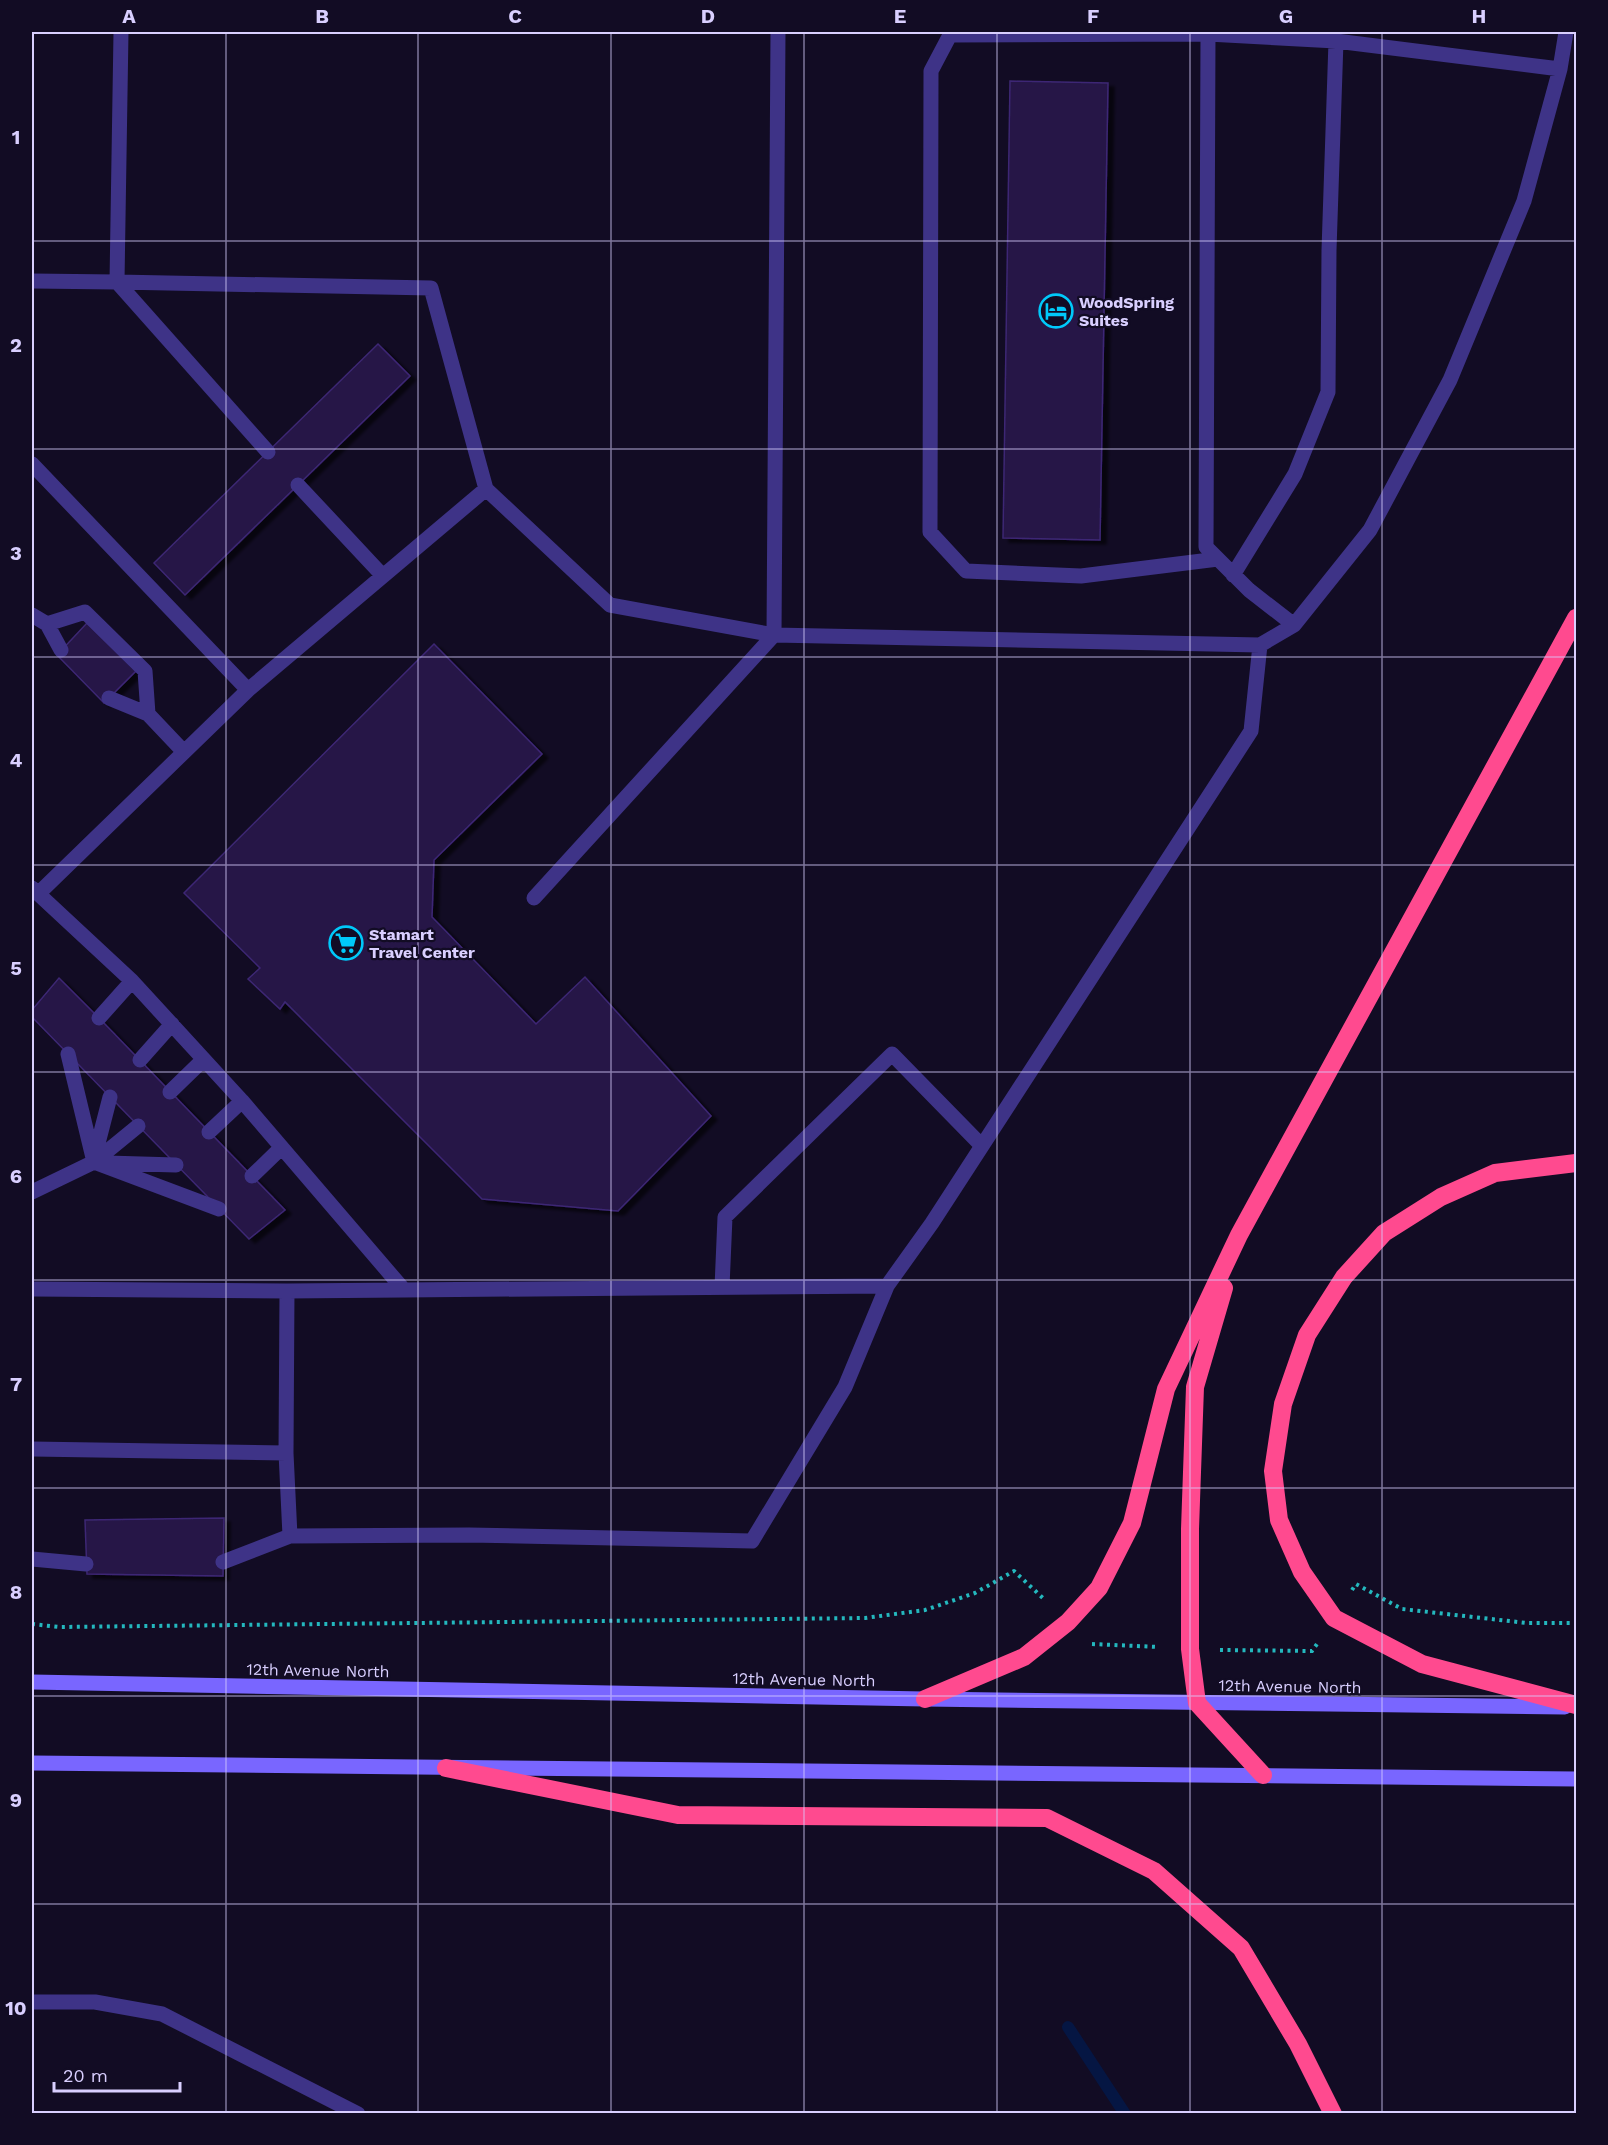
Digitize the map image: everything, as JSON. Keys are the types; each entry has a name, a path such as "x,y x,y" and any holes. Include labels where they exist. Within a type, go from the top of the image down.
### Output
{"highway":[{"path":"926,1699 1024,1657 1068,1622 1099,1588 1132,1523 1166,1389 1239,1234 1576,618"},
{"path":"1576,1163 1495,1173 1441,1197 1384,1233 1344,1276 1307,1335 1283,1404 1273,1471 1280,1520 1284,1530 1302,1572 1334,1618 1422,1664 1576,1706"},
{"path":"1239,1234 1195,1387 1190,1529 1190,1649 1197,1703 1263,1775"},
{"path":"446,1768 678,1815 1047,1818 1154,1871 1241,1948 1298,2044 1333,2114"}],"main road":[{"name":"12th Avenue North","path":"32,1682 926,1699 1576,1706"},
{"path":"32,1763 1576,1779"}],"lane":[{"path":"121,32 117,282 268,452"},
{"path":"534,898 774,635 778,32"},
{"path":"32,281 431,288 486,489 610,605 774,635 1260,645 1294,625 1370,530 1450,380 1524,201 1560,69 1566,32"},
{"path":"1218,559 1081,576 966,571 930,532 931,72 950,35 1208,34 1336,41 1560,69"},
{"path":"1208,34 1206,547 1233,574 1294,625"},
{"path":"1233,574 1295,474 1328,392 1329,250 1336,41"},
{"path":"32,464 248,690"},
{"path":"298,485 383,576"},
{"path":"404,1290 242,1101 172,1024 132,981 35,890 248,690 486,489"},
{"path":"47,624 85,612 145,671 148,714"},
{"path":"32,615 47,624 61,650"},
{"path":"223,1562 290,1536 469,1535 752,1541 845,1387 887,1286 982,1146 1251,732 1260,645"},
{"path":"109,698 148,714 184,752"},
{"path":"99,1018 132,981"},
{"path":"140,1060 172,1024"},
{"path":"68,1054 94,1162"},
{"path":"722,1287 725,1217 892,1054 982,1146"},
{"path":"170,1092 203,1060"},
{"path":"94,1162 110,1096"},
{"path":"209,1132 242,1101"},
{"path":"32,1192 94,1162 138,1126"},
{"path":"252,1176 281,1148"},
{"path":"94,1162 176,1165"},
{"path":"94,1162 219,1209"},
{"path":"32,1289 287,1291 887,1286"},
{"path":"287,1291 286,1453 290,1536"},
{"path":"32,1449 286,1453"},
{"path":"32,1559 86,1564"},
{"path":"32,2002 95,2002 162,2014 358,2114"}],"path":[{"path":"32,1624 58,1627 865,1618 925,1610 975,1593 1014,1571 1092,1644 1190,1649 1312,1651 1356,1584 1402,1609 1527,1623 1576,1623"}],"building":[{"name":"WoodSpring Suites","path":"1010,81 1108,83 1100,540 1003,538"},
{"path":"378,344 410,376 185,595 154,563"},
{"path":"87,623 136,671 104,703 57,655"},
{"name":"Stamart Travel Center","path":"434,644 542,754 434,860 432,917 536,1024 585,977 711,1116 618,1211 482,1199 285,1002 280,1009 248,979 260,968 184,893"},
{"path":"59,978 285,1210 249,1239 32,1017 32,1010"},
{"path":"224,1518 223,1576 87,1574 85,1520"}],"waterway":[{"path":"1068,2027 1125,2114"}],"place":[{"name":"WoodSpring Suites","path":"1056,311"},
{"name":"Stamart Travel Center","path":"346,943"}]}
